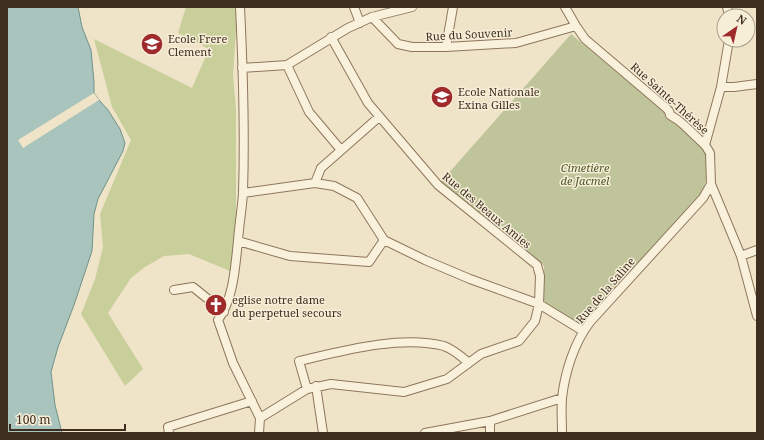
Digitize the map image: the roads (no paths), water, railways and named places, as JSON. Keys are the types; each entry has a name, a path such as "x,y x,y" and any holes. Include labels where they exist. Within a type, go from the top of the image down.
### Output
{"street":[{"path":"240,7 243,193 236,262 224,312 218,320 233,363 260,418 259,433"},
{"path":"354,7 360,23"},
{"path":"242,68 287,65 331,37 372,17 412,7"},
{"path":"446,47 454,7"},
{"name":"Rue Sainte-Thérèse","path":"565,7 585,39 665,107 669,111 670,115 678,120 705,145 710,153 711,184 741,256 755,300 757,316"},
{"name":"Rue du Souvenir","path":"372,17 398,44 412,47 446,47 516,43 576,26"},
{"name":"Rue des Beaux Amies","path":"260,418 307,389 316,386 331,384 404,392 447,379 481,354 519,340 535,321 540,304 540,276 537,265 438,185 368,103 331,37"},
{"path":"705,145 721,87 728,48"},
{"path":"287,65 308,112 342,150"},
{"path":"721,87 757,84"},
{"path":"315,183 321,168 379,117"},
{"path":"243,193 315,183 334,186 357,198 384,240 425,260 470,279 540,304 583,331"},
{"name":"Rue de la Saline","path":"562,433 562,398 570,359 583,331 703,198 711,184"},
{"path":"238,241 290,256 369,262 384,240"},
{"path":"741,256 757,250"},
{"path":"174,290 193,287 224,312"},
{"path":"307,389 298,361 359,347 382,344 420,343 445,346 457,353 469,363"},
{"path":"316,386 323,433"},
{"path":"425,433 490,421 562,398"},
{"path":"169,433 168,427 252,401"},
{"path":"490,421 490,433"}],"water":[{"path":"7,7 78,7 82,27 91,50 94,93 108,110 120,129 125,143 123,151 98,199 94,214 92,251 58,347 51,372 55,405 62,433 7,433"}],"place":[{"name":"Ecole Frere Clement","path":"152,44"},
{"name":"Ecole Nationale Exina Gilles","path":"442,97"},
{"name":"eglise notre dame du perpetuel secours","path":"216,305"}],"park label":[{"name":"Cimetière de Jacmel","path":"585,173"}]}
